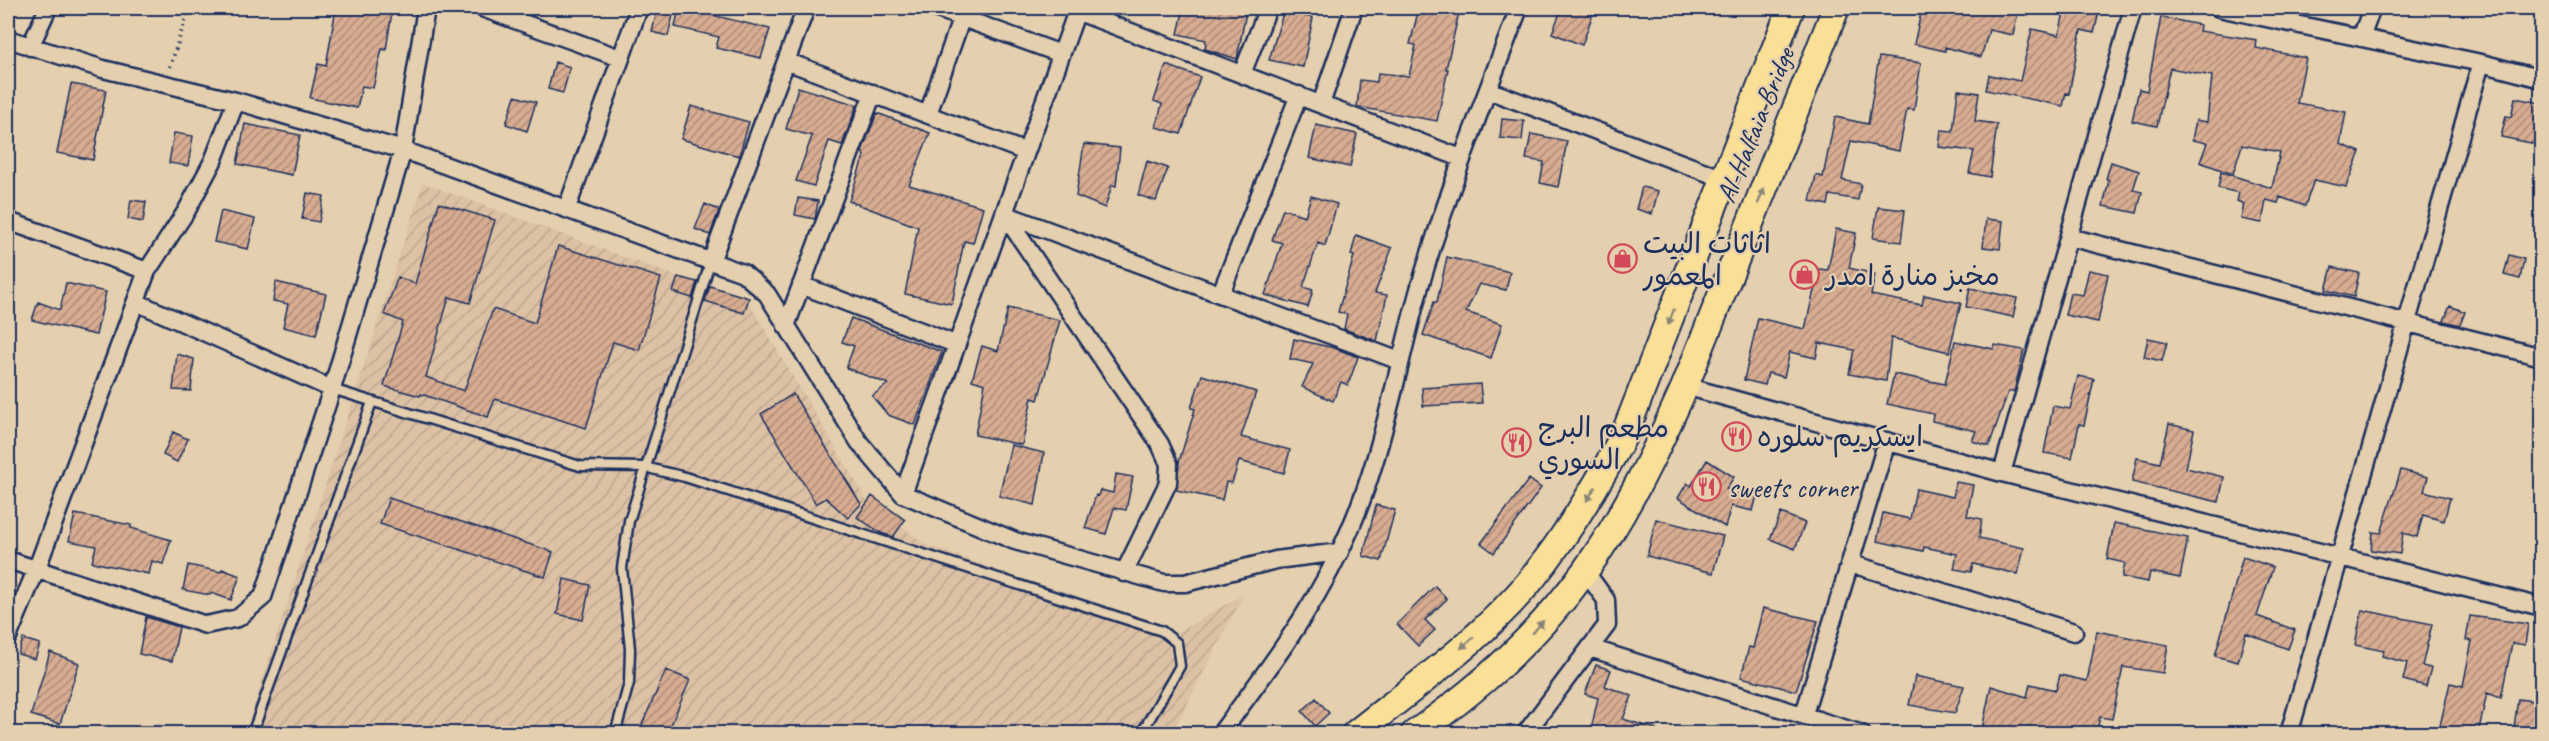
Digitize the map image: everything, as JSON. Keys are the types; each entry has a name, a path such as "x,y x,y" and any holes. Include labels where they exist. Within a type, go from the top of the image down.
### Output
{"main road":[{"path":"1355,734 1487,625 1530,581 1562,539 1595,488 1625,433 1791,8"},
{"name":"Al-Halfaia Bridge","path":"1416,733 1478,685 1529,638 1586,571 1626,506 1661,440 1685,386 1836,8"}],"street":[{"path":"30,48 48,8"},
{"path":"8,560 206,625 238,618 263,597 332,389 403,150 426,8"},
{"path":"482,8 620,58"},
{"path":"567,208 639,8"},
{"path":"712,259 806,8"},
{"path":"935,8 963,13 1061,54"},
{"path":"1242,74 1268,8"},
{"path":"1321,104 1354,8"},
{"path":"1220,734 1285,645 1340,552 1359,510 1376,458 1400,361 1461,158 1519,8"},
{"path":"2002,472 2133,8"},
{"path":"2219,8 2481,63 2541,79"},
{"path":"2361,38 2372,8"},
{"path":"903,494 1077,9 1461,158"},
{"path":"928,114 963,13"},
{"path":"8,39 30,48 236,101 403,150 712,259 743,273 767,294 859,442 903,494 1015,541 1164,583 1185,583 1276,560 1340,552"},
{"path":"786,61 1026,152"},
{"path":"2289,734 2481,63"},
{"path":"1488,90 1724,179"},
{"path":"786,326 873,93"},
{"path":"1221,293 1299,95"},
{"path":"8,637 147,271 187,210 203,180 236,101"},
{"path":"1004,214 1400,361"},
{"path":"1004,214 1160,444 1169,464 1167,483 1124,573"},
{"path":"8,221 147,271"},
{"path":"2069,237 2541,357"},
{"path":"801,285 955,344"},
{"path":"136,302 332,389"},
{"path":"1685,386 2002,472 2341,555 2541,607"},
{"path":"1804,714 1852,564 1887,441"},
{"path":"1852,564 2074,632"},
{"path":"1525,734 1607,626 1606,600 1586,571"},
{"path":"1590,648 1804,714 1834,729 1862,734"}],"lane":[{"path":"615,734 629,683 630,649 622,568 629,520 712,259"},
{"path":"332,389 580,466 644,467 696,480 1170,636 1177,643 1180,666 1141,734"},
{"path":"252,734 372,402"}],"path":[{"path":"164,84 189,8"}],"shaded area":[{"path":"423,183 749,303 866,499 926,545 1177,633 1244,594 1172,733 245,734"}],"building":[{"path":"336,8 363,8 392,12 386,50 382,49 373,88 362,86 357,108 310,98 318,64 326,66"},
{"path":"679,8 709,8 708,14 770,29 761,58 716,48 719,37 675,27"},
{"path":"1184,8 1225,8 1246,12 1237,59 1205,49 1206,40 1178,34"},
{"path":"1419,8 1460,8 1437,121 1357,107 1360,80 1377,82 1378,73 1409,76 1416,45 1410,44"},
{"path":"1562,8 1595,8 1582,45 1552,33"},
{"path":"1922,8 2019,8 2013,35 1989,30 1981,57 1945,47 1945,51 1914,44"},
{"path":"2065,8 2100,8 2094,33 2081,30 2069,94 2066,93 2063,106 1986,90 1989,75 2020,81 2032,29 2059,35"},
{"path":"1284,10 1313,18 1303,67 1269,60"},
{"path":"657,11 673,15 668,36 652,32"},
{"path":"2161,17 2200,25 2199,31 2257,40 2256,48 2306,58 2297,103 2346,112 2340,144 2360,152 2346,187 2314,180 2305,206 2280,197 2278,203 2266,200 2262,223 2241,219 2244,204 2237,201 2239,193 2218,188 2221,172 2272,188 2280,152 2242,145 2233,174 2200,162 2207,143 2192,140 2196,120 2207,122 2212,76 2170,68 2157,126 2132,121 2139,89 2147,91"},
{"path":"1879,57 1921,63 1914,110 1907,109 1899,151 1851,141 1842,180 1861,184 1858,200 1830,195 1828,205 1810,201 1816,175 1823,177 1835,117 1868,124"},
{"path":"555,62 570,67 563,93 548,89"},
{"path":"1166,65 1200,77 1181,134 1156,127 1162,104 1154,101"},
{"path":"71,84 106,90 93,160 57,153"},
{"path":"798,87 857,105 842,145 829,141 814,186 796,181 812,136 786,129"},
{"path":"1958,90 1979,93 1975,121 1997,124 1990,177 1969,173 1974,151 1939,147 1941,130 1953,131"},
{"path":"515,96 536,102 527,131 506,124"},
{"path":"2515,98 2541,103 2541,145 2501,137 2506,116 2511,117"},
{"path":"691,106 749,122 739,156 681,139"},
{"path":"877,113 930,133 909,185 983,207 973,243 964,241 952,304 905,294 918,227 849,201 864,156 862,151"},
{"path":"1502,119 1524,121 1522,140 1500,138"},
{"path":"245,124 300,135 292,175 237,164"},
{"path":"1316,125 1357,134 1350,167 1309,158"},
{"path":"174,133 193,136 188,166 169,163"},
{"path":"1531,134 1567,141 1558,187 1540,183 1544,162 1526,159"},
{"path":"1084,144 1120,148 1116,186 1112,185 1105,208 1076,196"},
{"path":"1147,161 1168,168 1156,201 1138,195"},
{"path":"2111,162 2139,171 2133,190 2142,192 2137,213 2103,206 2109,180 2106,179"},
{"path":"1642,187 1658,191 1652,214 1636,209"},
{"path":"307,193 324,196 319,222 302,219"},
{"path":"1311,196 1337,204 1325,246 1318,243 1303,287 1313,290 1308,307 1265,295 1282,243 1272,240 1283,209 1305,216"},
{"path":"798,198 818,201 815,219 795,215"},
{"path":"131,200 146,202 143,222 128,219"},
{"path":"439,203 495,220 470,303 449,297 426,377 464,391 493,309 535,323 558,246 661,278 639,350 613,342 586,428 495,399 488,417 421,394 420,396 384,386 403,322 384,314 398,277 415,284"},
{"path":"705,204 719,210 710,235 695,229"},
{"path":"1878,207 1905,210 1901,242 1873,238"},
{"path":"221,211 255,219 248,249 214,242"},
{"path":"1986,219 2003,221 2000,249 1983,247"},
{"path":"1836,229 1856,233 1849,268 1875,274 1871,295 1922,305 1924,295 1961,303 1949,352 1891,338 1886,381 1849,374 1854,350 1819,343 1816,358 1790,352 1784,377 1768,373 1765,385 1744,380 1758,318 1805,329 1819,269 1828,270"},
{"path":"1356,235 1392,248 1375,293 1387,295 1377,341 1344,329 1347,314 1338,312 1354,256 1351,255"},
{"path":"2509,255 2524,259 2520,279 2504,275"},
{"path":"1447,257 1510,272 1506,290 1479,284 1466,312 1502,324 1491,358 1423,335 1434,302 1437,302"},
{"path":"2332,267 2359,273 2354,297 2326,290"},
{"path":"2089,270 2108,274 2098,322 2065,315 2070,293 2083,295"},
{"path":"678,277 697,282 692,298 673,292"},
{"path":"276,282 326,294 316,335 283,327 288,304 273,301"},
{"path":"66,283 106,292 96,335 32,320 38,302 60,310"},
{"path":"710,286 749,298 744,313 705,301"},
{"path":"1970,288 2017,298 2013,317 1966,307"},
{"path":"2450,306 2465,312 2460,325 2444,321"},
{"path":"1008,308 1060,320 1038,400 1032,398 1022,445 975,435 985,384 972,380 982,346 998,351"},
{"path":"851,318 942,352 915,425 888,415 872,396 888,384 846,368 854,346 842,342"},
{"path":"2148,338 2167,342 2162,361 2144,357"},
{"path":"1294,339 1334,348 1358,357 1348,385 1341,382 1333,401 1302,387 1313,364 1290,359"},
{"path":"1955,341 1994,349 1995,345 2024,350 2014,392 2008,392 1989,446 1972,441 1976,431 1932,421 1933,414 1887,404 1894,374 1945,384"},
{"path":"177,354 194,359 191,391 173,390"},
{"path":"1202,375 1256,392 1241,437 1290,450 1284,473 1239,461 1232,483 1226,482 1222,500 1176,490 1179,462 1195,409 1191,408"},
{"path":"2078,376 2094,379 2084,425 2079,424 2072,458 2044,453 2053,406 2070,409"},
{"path":"1480,384 1482,403 1423,406 1422,388"},
{"path":"793,394 861,504 848,518 826,498 816,504 761,414"},
{"path":"2169,424 2194,430 2186,468 2224,477 2219,502 2132,482 2137,458 2160,463"},
{"path":"173,432 188,439 177,462 163,455"},
{"path":"1011,445 1044,453 1035,505 999,496"},
{"path":"1707,460 1734,477 1726,489 1757,495 1753,511 1731,506 1725,527 1678,498 1687,483 1691,486"},
{"path":"2401,470 2428,477 2424,491 2450,498 2444,521 2423,515 2417,537 2403,533 2400,554 2371,550 2373,532 2381,533"},
{"path":"1116,474 1133,477 1126,510 1114,508 1106,534 1085,528 1096,495 1098,496 1100,490 1113,493"},
{"path":"1529,479 1541,488 1494,553 1481,543"},
{"path":"1956,482 1973,485 1967,516 1982,519 1979,538 2024,548 2018,574 1973,564 1971,572 1954,569 1957,554 1924,547 1923,551 1877,541 1883,513 1910,519 1916,489 1953,497"},
{"path":"872,496 905,520 893,537 881,533 857,517"},
{"path":"389,498 553,552 545,577 380,524"},
{"path":"1376,505 1395,510 1381,561 1363,556"},
{"path":"1781,513 1805,523 1795,549 1770,539"},
{"path":"75,514 131,525 131,528 171,540 163,564 152,561 149,574 92,562 96,546 69,541"},
{"path":"1656,519 1723,536 1713,573 1647,556"},
{"path":"2114,523 2188,538 2180,578 2150,572 2148,582 2122,577 2125,563 2107,559"},
{"path":"2243,557 2273,567 2257,616 2295,630 2288,649 2246,633 2238,662 2215,656"},
{"path":"188,565 221,572 222,569 240,576 231,600 211,593 210,595 183,590"},
{"path":"564,579 590,585 583,620 557,614"},
{"path":"1435,586 1447,599 1425,620 1435,630 1418,646 1397,624"},
{"path":"1763,608 1818,621 1796,691 1741,677 1749,647 1753,648"},
{"path":"2362,610 2432,624 2422,666 2431,668 2426,686 2403,680 2407,663 2382,656 2384,651 2355,645"},
{"path":"2470,616 2528,624 2525,645 2512,643 2501,698 2487,693 2478,734 2438,734 2450,683 2463,686 2472,641 2466,640"},
{"path":"146,617 179,627 172,661 139,654"},
{"path":"2097,631 2168,645 2163,673 2123,667 2112,719 2100,717 2096,734 1981,734 1991,686 2027,697 2030,684 2056,690 2060,675 2087,681"},
{"path":"23,639 40,644 35,659 18,654"},
{"path":"50,652 79,663 60,724 31,715"},
{"path":"1596,665 1611,670 1605,686 1632,696 1623,719 1656,729 1656,734 1590,734 1598,698 1585,694"},
{"path":"666,670 690,680 667,734 651,734 640,729"},
{"path":"1915,676 1964,686 1955,713 1909,705"},
{"path":"1316,698 1329,713 1315,726 1302,711"},
{"path":"2518,699 2541,702 2541,734 2513,734"}],"place":[{"name":"اثاثات البيت المعمور","path":"1622,259"},
{"name":"مخبز منارة امدر","path":"1805,275"},
{"name":"ايسكريم سلوره","path":"1736,436"},
{"name":"مطعم البرج السوري","path":"1517,443"},
{"name":"sweets corner","path":"1707,487"}]}
